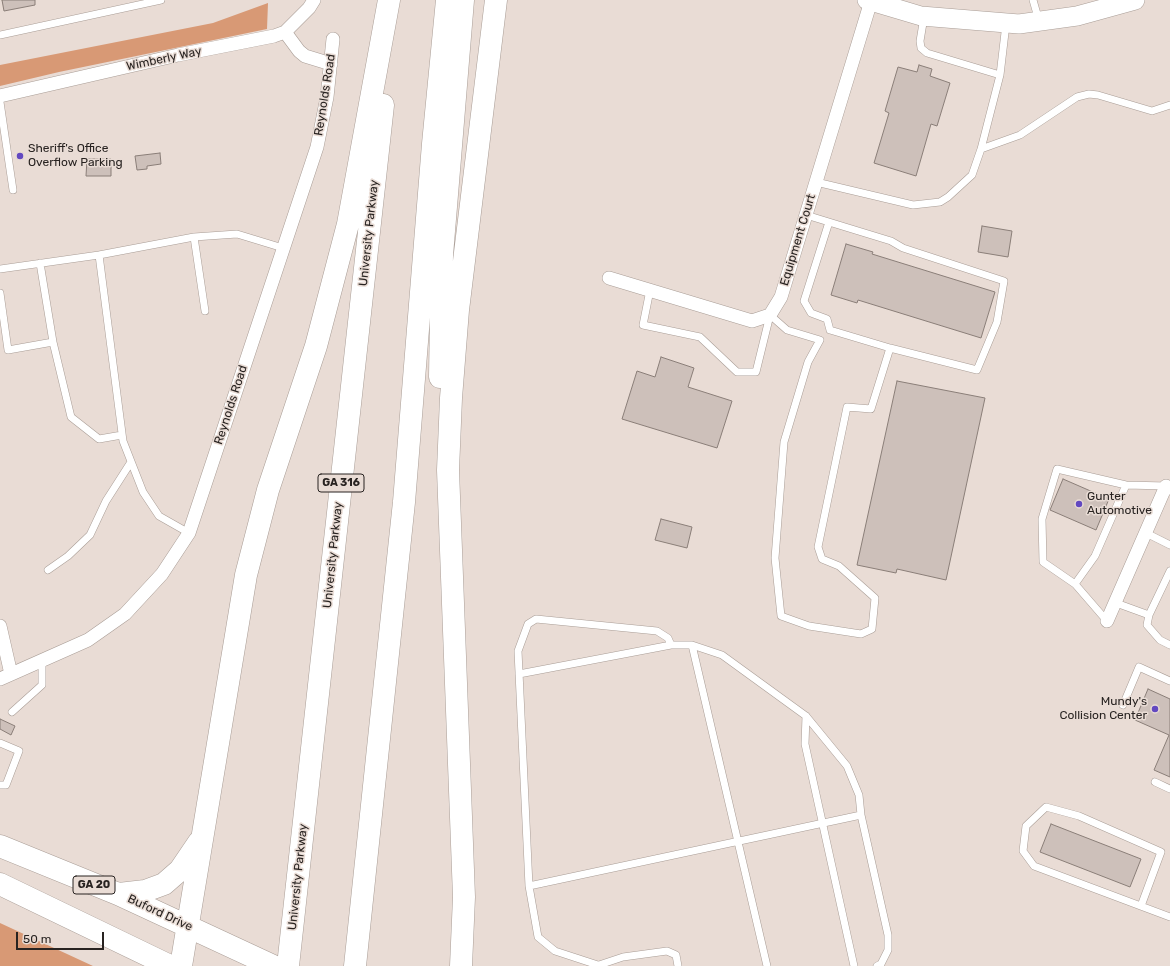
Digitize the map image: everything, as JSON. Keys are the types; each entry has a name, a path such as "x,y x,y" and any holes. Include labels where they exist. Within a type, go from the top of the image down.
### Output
{"highway":[{"path":"181,966 248,568 268,490 316,346 348,224 389,0"},
{"name":"University Parkway","path":"288,966 395,0"},
{"path":"355,966 404,502 433,144 447,0"},
{"path":"448,470 443,434 440,354 442,255 463,0"},
{"path":"461,966 464,890 448,470 451,398 458,310 496,0"},
{"path":"118,894 145,891 168,881 180,870 191,856 203,834"},
{"name":"Buford Drive","path":"0,846 118,894 273,966"},
{"path":"0,884 170,966"},
{"path":"126,945 143,966"}],"street":[{"path":"314,0 309,8 286,32 299,51 305,56 330,64"},
{"path":"870,0 924,17 1006,24 1077,16 1135,0"},
{"name":"Equipment Court","path":"770,315 781,297 870,0"},
{"name":"Wimberly Way","path":"0,96 178,55 274,36 286,32"},
{"name":"Reynolds Road","path":"5,676 88,640 125,614 162,574 190,533 317,147 327,97 333,39"},
{"path":"608,278 752,321 770,315"},
{"path":"1108,621 1146,533 1168,487"},
{"path":"0,626 5,676"}],"lane":[{"path":"0,35 161,0"},
{"path":"1033,0 1039,21"},
{"path":"924,17 920,41 921,48 927,53 1000,75"},
{"path":"816,182 913,205 940,202 948,197 972,175 981,149 1000,75 1006,24"},
{"path":"981,149 1020,135 1063,105 1077,97 1089,94 1152,111 1170,106"},
{"path":"0,102 13,190"},
{"path":"806,215 891,241 903,248 1004,281 997,322 977,370 890,348 830,330"},
{"path":"829,222 804,301 811,313 827,319 830,330"},
{"path":"0,269 99,255 194,237 237,234 283,248"},
{"path":"194,237 205,311"},
{"path":"99,255 122,435 143,492 159,516 190,533"},
{"path":"40,263 54,342 71,417 99,439 122,435"},
{"path":"650,290 643,325 700,337 737,372 756,372 770,315 787,330 820,340"},
{"path":"0,293 8,350 54,342"},
{"path":"830,330 820,340 808,362 784,442 774,558 781,616 809,626 861,634 872,629 875,598 839,566 822,558 818,547 847,407 871,409 890,348"},
{"path":"48,570 68,556 90,535 106,501 131,462"},
{"path":"1108,621 1075,584 1043,562 1042,519 1057,469 1126,485 1168,487"},
{"path":"1075,584 1095,556 1126,485"},
{"path":"1146,533 1170,545"},
{"path":"1170,571 1149,615 1147,625 1160,640 1170,645"},
{"path":"1116,603 1149,615"},
{"path":"671,645 668,638 657,631 536,619 528,624 523,634 518,651 529,886 538,937 555,950 598,966 623,957 667,951 676,955 678,966"},
{"path":"519,674 671,645 692,645 722,655 806,716 847,766 859,795 861,815 888,935 888,950 881,964 877,966"},
{"path":"692,645 767,966"},
{"path":"12,712 42,685 42,660"},
{"path":"1123,704 1139,667 1170,681"},
{"path":"806,716 805,744 854,966"},
{"path":"0,742 19,751 6,785 0,785"},
{"path":"1155,782 1170,789"},
{"path":"1141,906 1161,852 1079,816 1046,807 1026,826 1023,851 1034,866 1170,917"},
{"path":"529,886 822,825 861,815"}],"shaded area":[{"path":"268,3 267,29 59,72 0,86 0,65 213,23"},
{"path":"0,923 93,966 0,966"}],"building":[{"path":"2,0 35,0 35,5 4,11"},
{"path":"919,65 932,69 930,76 950,83 937,126 931,124 916,176 874,163 889,113 885,111 898,67 917,72"},
{"path":"160,153 161,164 147,166 147,169 137,170 135,156"},
{"path":"87,159 111,159 111,176 86,176"},
{"path":"982,226 1012,231 1008,257 978,252"},
{"path":"846,244 873,252 872,254 995,292 981,338 858,300 857,303 831,295"},
{"path":"661,357 694,368 688,387 732,401 717,448 622,419 637,371 655,377"},
{"path":"897,381 985,398 946,580 897,569 896,573 857,565"},
{"name":"Gunter Automotive","path":"1063,479 1109,499 1096,530 1050,510"},
{"path":"661,519 692,527 687,548 655,540"},
{"name":"Mundy's Collision Center","path":"1148,689 1170,699 1170,777 1154,770 1169,735 1135,720"},
{"path":"0,719 15,726 11,735 0,729"},
{"path":"1051,824 1141,859 1130,887 1040,852"}],"place":[{"name":"Sheriff's Office Overflow Parking","path":"20,156"},
{"name":"Gunter Automotive","path":"1079,504"},
{"name":"Mundy's Collision Center","path":"1155,709"}]}
